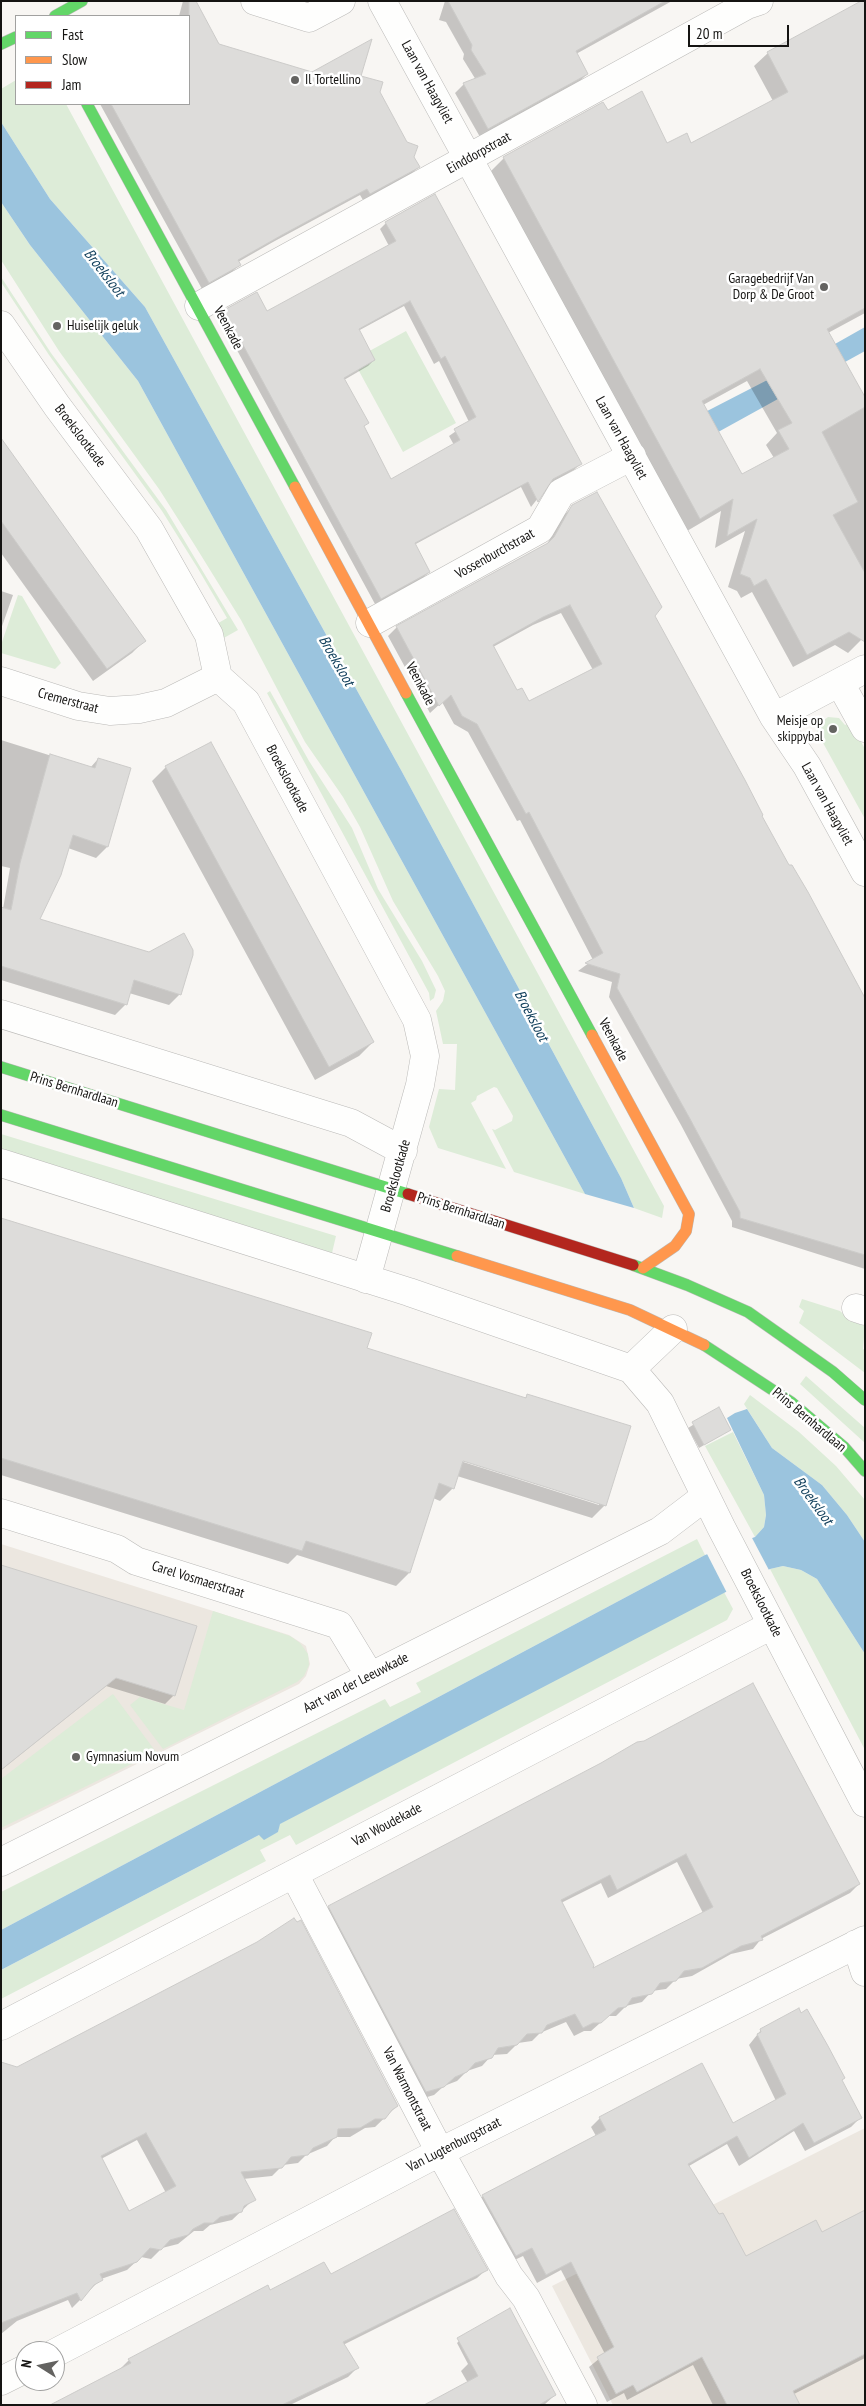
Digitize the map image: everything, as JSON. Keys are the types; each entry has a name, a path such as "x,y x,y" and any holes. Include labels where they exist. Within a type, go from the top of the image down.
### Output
{"main road":[{"path":"57,15 82,1"},
{"path":"1,44 15,37"},
{"name":"Veenkade","path":"88,105 199,306 689,1214 686,1231 675,1246 643,1268"},
{"name":"Prins Bernhardlaan","path":"1,1067 643,1268 748,1312 809,1353 865,1400"},
{"name":"Prins Bernhardlaan","path":"1,1115 379,1234 630,1310 673,1328 714,1350 791,1402 844,1447 865,1470"}],"street":[{"path":"255,1 309,18 340,1"},
{"name":"Laan van Haagvliet","path":"382,1 774,716 807,766 865,872"},
{"name":"Einddorpstraat","path":"199,306 746,5 759,1"},
{"name":"Broekslootkade","path":"1,325 57,406 149,529 209,635 218,677 246,702 417,1020 425,1056 393,1189 366,1279"},
{"name":"Vossenburchstraat","path":"370,623 540,529 561,493 632,456"},
{"path":"774,716 865,669"},
{"name":"Cremerstraat","path":"1,681 78,706 110,711 139,709 166,703 218,677"},
{"path":"840,683 865,728"},
{"path":"1,1014 351,1123 403,1151"},
{"path":"1,1162 366,1279 631,1369 673,1328"},
{"name":"Broekslootkade","path":"631,1369 660,1403 721,1527 865,1802"},
{"name":"Aart van der Leeuwkade","path":"1,1862 660,1530 706,1496"},
{"name":"Carel Vosmaerstraat","path":"1,1512 117,1549 136,1561 339,1625 370,1676"},
{"name":"Van Woudekade","path":"1,2026 772,1624"},
{"name":"Van Warmontstraat","path":"294,1874 440,2152 508,2276 526,2298 584,2405"},
{"path":"860,1942 865,1972"},
{"name":"Van Lugtenburgstraat","path":"65,2348 440,2152 860,1942"},
{"path":"1,2381 15,2374"}],"shaded area":[{"name":"Gymnasium Novum","path":"1,1544 289,1635 306,1646 310,1664 306,1676 299,1684 1,1831"},
{"path":"865,2128 865,2403 861,2405 613,2405 552,2286"}],"green space":[{"path":"15,81 15,105 67,105 664,1206 662,1218 634,1208 621,1178 401,770 145,307 50,199 1,122 1,89"},
{"path":"1,202 30,245 138,381 585,1194 514,1172 492,1129 495,1130 512,1121 513,1116 497,1088 494,1087 477,1096 476,1100 471,1103 506,1169 438,1148 429,1127 439,1089 455,1090 457,1044 443,1044 436,1011 443,1001 445,991 393,901 360,827 343,797 305,742 241,620 159,489 59,351 1,260"},
{"path":"1,277 51,353 166,510 238,630 222,639 215,625 227,618 197,567 162,511 49,355 1,282"},
{"path":"406,331 456,423 403,452 353,360"},
{"path":"18,595 22,596 61,663 55,669 1,653 1,645"},
{"path":"270,691 309,761 352,828 378,889 422,961 436,990 434,998 430,1001 429,993 267,693"},
{"path":"828,717 839,718 845,725 851,723 865,749 865,819 817,732 820,723"},
{"path":"1,1134 336,1236 332,1253 1,1150"},
{"path":"802,1299 840,1311 851,1321 865,1326 863,1349 865,1350 865,1373 799,1323 804,1311 799,1307"},
{"path":"806,1376 865,1428 865,1443 800,1384"},
{"path":"750,1395 799,1432 836,1466 865,1500 865,1542 847,1515 822,1485 772,1448 744,1404"},
{"path":"733,1432 764,1495 766,1515 764,1527 755,1537 705,1446"},
{"path":"697,1539 705,1555 1,1930 1,1892 385,1699 390,1707 421,1692 416,1683"},
{"path":"783,1566 801,1570 817,1579 865,1654 865,1750 770,1569"},
{"path":"724,1592 733,1609 727,1620 296,1845 290,1835 260,1850 266,1861 1,1999 1,1970 259,1835 278,1832 279,1824"},
{"path":"213,1611 290,1636 300,1643 308,1654 309,1665 304,1676 297,1682 163,1749 130,1705 140,1697 184,1710"},
{"path":"113,1694 156,1752 1,1828 1,1779"}],"water":[{"name":"Broeksloot","path":"1,122 50,199 145,307 401,770 621,1178 634,1208 585,1194 138,381 30,245 1,202"},
{"path":"865,327 865,351 691,447 680,425 812,357"},
{"name":"Broeksloot","path":"747,1409 772,1448 822,1485 847,1515 865,1542 865,1654 817,1579 801,1570 783,1566 770,1569 280,1824 278,1832 264,1840 259,1835 1,1970 1,1930 705,1555 755,1537 764,1527 766,1515 764,1495 727,1418"}],"pier":[{"path":"751,1536 770,1572 727,1593 706,1552"}],"building":[{"path":"189,1 196,1 219,44 312,72 372,39 361,76 383,82 380,92 407,142 418,146 414,157 420,167 370,194 367,189 282,235 238,260 241,265 209,283 112,105 190,105"},
{"path":"448,1 665,1 576,51 588,74 488,129 463,83 486,74 471,50 472,45"},
{"path":"861,1 865,1 865,308 827,329 865,397 865,407 822,432 858,502 833,515 865,573 865,642 849,632 807,655 766,579 754,586 750,578 740,574 757,519 727,536 733,499 700,519 503,157 603,102 608,110 642,91 667,143 687,133 691,143 788,92 767,52","holes":["760,369 792,423 778,430 789,449 742,474 702,401"]},
{"path":"435,194 582,464 553,479 538,502 528,482 415,543 430,572 381,599 224,310 257,292 267,311 396,241 385,222","holes":["410,301 441,359 445,356 476,417 454,429 460,440 391,479 364,426 369,423 344,378 375,360 359,329"]},
{"path":"1,438 146,641 107,669 1,521"},
{"path":"597,492 662,607 655,616 745,780 762,816 789,865 792,865 808,892 865,998 865,1255 740,1218 740,1212 617,988 620,974 585,963 603,953 529,812 526,814 477,724 462,716 451,695 439,706 396,626 548,543 554,537 572,505","holes":["570,605 602,664 529,701 522,688 517,690 493,645 543,617"]},
{"path":"211,742 374,1042 329,1067 165,766"},
{"path":"50,754 95,768 98,758 131,768 108,847 73,835 61,875 40,919 149,952 184,933 193,950 193,955 181,995 134,980 127,1005 1,966 1,907 11,910 20,863"},
{"path":"1,1218 372,1333 367,1348 526,1398 527,1394 631,1426 606,1506 463,1461 454,1489 439,1483 410,1573 306,1541 302,1551 1,1458"},
{"path":"719,1407 731,1430 704,1445 692,1422"},
{"path":"1,1565 197,1626 175,1696 116,1678 1,1770"},
{"path":"753,1683 860,1884 761,1936 763,1940 741,1946 702,1968 684,1971 676,1981 660,1983 652,1994 632,1998 626,2007 618,2008 601,2023 593,2023 583,2028 575,2014 547,2025 542,2033 527,2034 517,2045 498,2048 492,2058 475,2063 467,2072 455,2077 444,2087 426,2092 328,1906 601,1763 637,1742 644,1741","holes":["686,1854 713,1907 593,1968 594,1965 561,1900 610,1875 617,1890"]},
{"path":"294,1918 297,1922 301,1920 398,2106 385,2119 375,2119 360,2128 338,2129 337,2137 313,2148 308,2155 291,2157 282,2168 241,2172 256,2200 244,2206 242,2212 220,2217 213,2223 204,2223 193,2229 188,2235 170,2240 161,2250 150,2248 137,2262 100,2274 103,2280 94,2285 81,2301 77,2293 1,2323 1,2062 17,2067 257,1942","holes":["146,2133 176,2186 129,2211 101,2156"]},
{"path":"799,2008 801,2013 807,2009 845,2078 842,2080 862,2118 814,2143 803,2123 749,2158 737,2136 688,2164 719,2214 723,2213 746,2256 816,2220 822,2232 865,2210 865,2354 793,2391 800,2405 727,2405 702,2357 637,2392 633,2385 616,2394 597,2357 614,2347 571,2262 546,2275 532,2248 516,2256 482,2195 606,2130 599,2117 702,2063 733,2123 786,2094 757,2034 761,2032 760,2029"},
{"path":"454,2209 488,2270 343,2342 359,2368 282,2405 50,2405 131,2363 128,2359 268,2285 270,2290 324,2262 331,2274"},
{"path":"510,2308 556,2395 539,2405 424,2405 478,2376 457,2338"}],"traffic: fast":[{"path":"57,15 82,1"},
{"path":"1,44 15,37"},
{"path":"88,105 295,487"},
{"path":"406,693 592,1035"},
{"path":"1,1067 408,1194"},
{"path":"1,1115 457,1256"},
{"path":"633,1265 687,1285 748,1312 833,1372 865,1400"},
{"path":"704,1345 791,1402 844,1447 865,1471"}],"traffic: slow":[{"path":"295,487 406,693"},
{"path":"592,1035 689,1214 686,1231 675,1246 643,1268"},
{"path":"457,1256 630,1310 704,1345"}],"traffic: jam":[{"path":"408,1194 633,1265"}],"place":[{"name":"Il Tortellino","path":"295,80"},
{"name":"Garagebedrijf Van Dorp & De Groot","path":"824,287"},
{"name":"Huiselijk geluk","path":"57,326"},
{"name":"Meisje op skippybal","path":"833,729"},
{"name":"Gymnasium Novum","path":"76,1757"}]}
